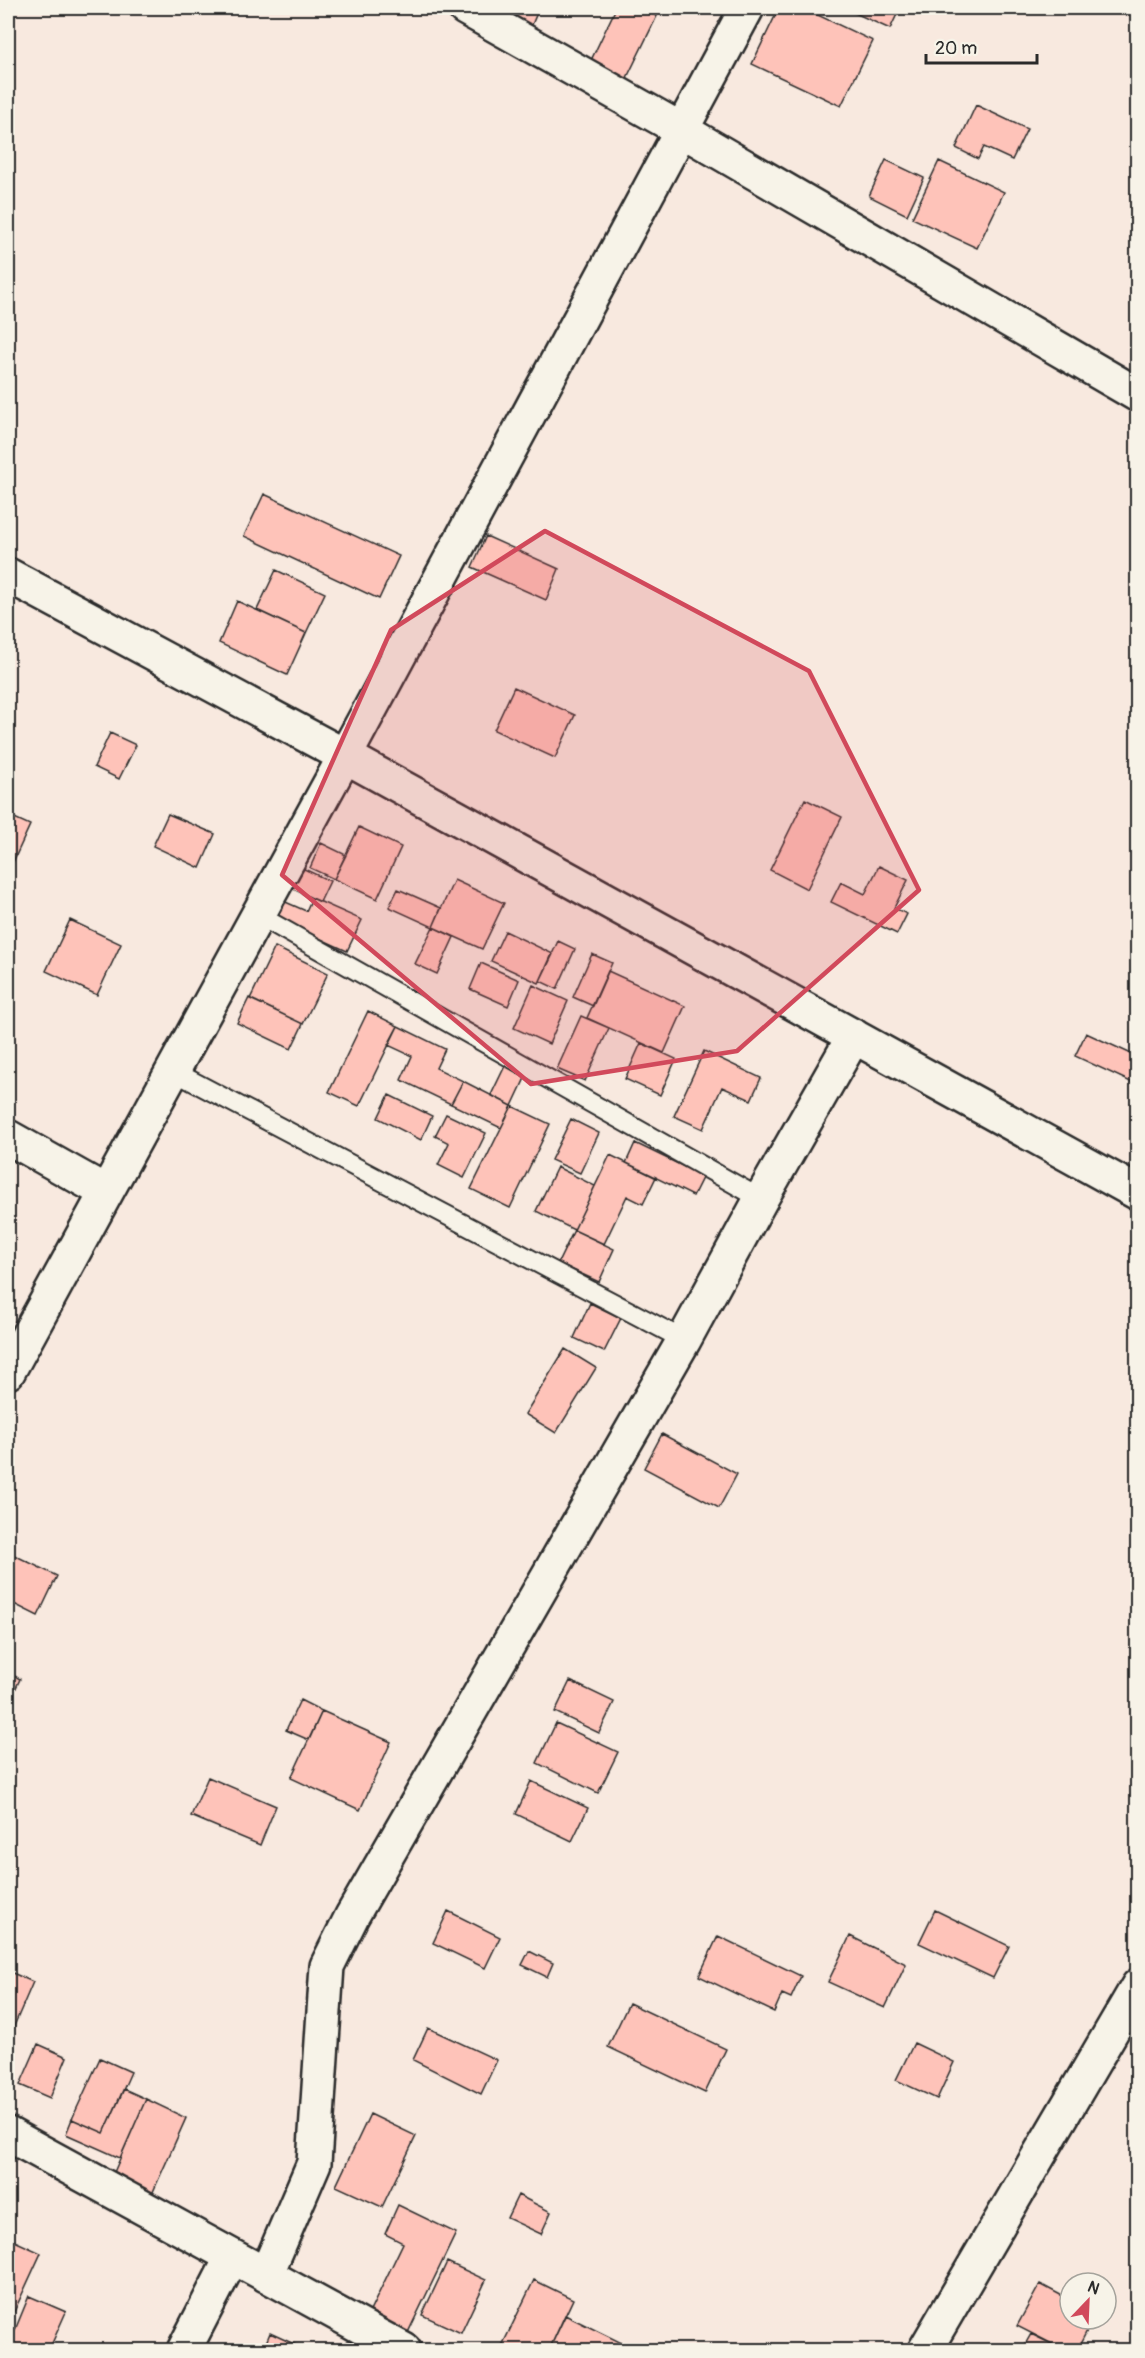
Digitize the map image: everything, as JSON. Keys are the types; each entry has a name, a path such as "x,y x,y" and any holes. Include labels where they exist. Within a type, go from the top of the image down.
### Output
{"street":[{"path":"465,8 680,129 1137,395"},
{"path":"8,1372 345,756 747,8"},
{"path":"8,575 345,756 1137,1192"},
{"path":"266,2275 314,2163 327,1966 352,1916 684,1340 854,1036"},
{"path":"8,1137 106,1192"},
{"path":"925,2350 1137,1986"},
{"path":"8,2134 404,2350"},
{"path":"184,2350 232,2257"}],"lane":[{"path":"258,915 761,1199"},
{"path":"173,1071 684,1340"}],"highlighted area":[{"path":"545,531 809,671 919,890 737,1051 531,1084 282,875 391,630"}],"building":[{"path":"488,8 539,8 531,27"},
{"path":"616,8 639,8 657,16 619,94 583,77"},
{"path":"779,8 803,8 873,41 841,106 752,64"},
{"path":"844,8 900,8 890,29"},
{"path":"976,105 1027,129 1012,160 984,147 978,159 956,148"},
{"path":"886,160 924,178 907,215 869,196"},
{"path":"939,161 1004,192 977,248 912,218"},
{"path":"264,494 399,556 379,599 244,536"},
{"path":"486,536 559,569 546,600 472,567"},
{"path":"276,570 325,593 306,633 257,610"},
{"path":"237,601 306,633 287,675 219,643"},
{"path":"514,687 575,715 555,758 494,730"},
{"path":"110,733 136,745 119,779 94,767"},
{"path":"805,799 842,817 807,889 770,870"},
{"path":"168,814 215,834 200,868 153,846"},
{"path":"8,815 30,825 8,873"},
{"path":"359,827 401,847 377,899 334,879"},
{"path":"321,843 346,855 334,879 310,868"},
{"path":"879,866 908,880 894,908 907,914 897,934 831,902 841,882 865,894"},
{"path":"302,868 330,881 320,902 293,889"},
{"path":"454,880 504,903 482,949 433,927"},
{"path":"398,889 441,908 433,927 389,907"},
{"path":"312,898 362,920 347,951 273,917 281,900 306,911"},
{"path":"70,920 121,944 97,995 46,971"},
{"path":"433,927 454,937 437,974 415,964"},
{"path":"505,931 553,954 539,983 491,961"},
{"path":"558,941 575,949 557,989 540,981"},
{"path":"275,947 328,973 303,1024 250,999"},
{"path":"592,954 612,963 593,1006 573,997"},
{"path":"481,963 519,980 508,1006 470,989"},
{"path":"608,971 685,1006 664,1053 587,1018"},
{"path":"533,985 568,1001 549,1044 514,1028"},
{"path":"249,998 303,1024 291,1049 237,1023"},
{"path":"368,1011 398,1026 359,1106 329,1092"},
{"path":"581,1016 609,1028 585,1081 557,1069"},
{"path":"398,1026 445,1049 436,1068 463,1081 451,1104 401,1080 412,1056 388,1045"},
{"path":"1086,1033 1138,1057 1138,1078 1135,1084 1075,1056"},
{"path":"641,1043 676,1059 660,1095 625,1079"},
{"path":"704,1051 761,1078 751,1100 722,1087 703,1129 674,1116"},
{"path":"505,1066 526,1076 512,1106 491,1095"},
{"path":"463,1081 512,1106 501,1128 451,1104"},
{"path":"389,1095 432,1116 421,1140 378,1118"},
{"path":"512,1106 550,1124 510,1208 471,1189"},
{"path":"446,1114 486,1133 464,1178 438,1165 449,1143 435,1136"},
{"path":"571,1119 599,1133 580,1173 551,1160"},
{"path":"635,1143 703,1176 693,1196 626,1163"},
{"path":"610,1155 656,1177 643,1204 627,1196 604,1244 574,1230"},
{"path":"557,1167 595,1186 574,1230 536,1211"},
{"path":"574,1230 614,1249 599,1282 558,1263"},
{"path":"590,1303 621,1318 604,1352 574,1338"},
{"path":"565,1349 596,1368 556,1433 525,1414"},
{"path":"662,1434 737,1474 719,1508 644,1468"},
{"path":"8,1552 57,1576 38,1616 8,1601"},
{"path":"8,1672 20,1679 8,1705"},
{"path":"570,1681 614,1702 599,1733 555,1712"},
{"path":"300,1700 322,1711 309,1740 286,1730"},
{"path":"322,1711 391,1742 360,1810 291,1778"},
{"path":"556,1723 618,1752 598,1793 537,1763"},
{"path":"208,1777 276,1806 260,1845 191,1816"},
{"path":"531,1781 588,1808 572,1841 516,1814"},
{"path":"935,1910 1009,1946 993,1978 919,1943"},
{"path":"448,1911 500,1937 485,1968 433,1943"},
{"path":"718,1936 801,1976 791,1998 782,1994 774,2012 699,1976"},
{"path":"850,1936 906,1964 885,2008 828,1982"},
{"path":"529,1951 553,1963 547,1977 522,1965"},
{"path":"8,1971 33,1982 8,2040"},
{"path":"629,2003 726,2049 705,2093 608,2047"},
{"path":"428,2028 497,2060 481,2094 413,2060"},
{"path":"914,2043 954,2062 937,2099 896,2080"},
{"path":"38,2044 67,2057 50,2098 20,2085"},
{"path":"100,2058 131,2072 104,2133 72,2119"},
{"path":"124,2089 146,2099 120,2158 66,2134 72,2119 104,2133"},
{"path":"146,2099 186,2118 148,2203 108,2186"},
{"path":"370,2114 416,2136 382,2207 336,2186"},
{"path":"518,2195 551,2212 541,2234 507,2218"},
{"path":"398,2205 456,2233 402,2345 363,2326 403,2243 385,2234"},
{"path":"8,2238 41,2253 13,2314 8,2311"},
{"path":"447,2262 486,2280 461,2333 422,2315"},
{"path":"534,2280 573,2299 549,2350 500,2350"},
{"path":"1040,2284 1058,2294 1058,2331 1087,2331 1077,2350 1064,2350 1017,2326"},
{"path":"29,2296 66,2312 49,2350 15,2350 8,2347"},
{"path":"565,2315 626,2345 624,2350 549,2350"},
{"path":"270,2333 307,2350 263,2350"},
{"path":"1031,2334 1064,2350 1022,2350"}]}
